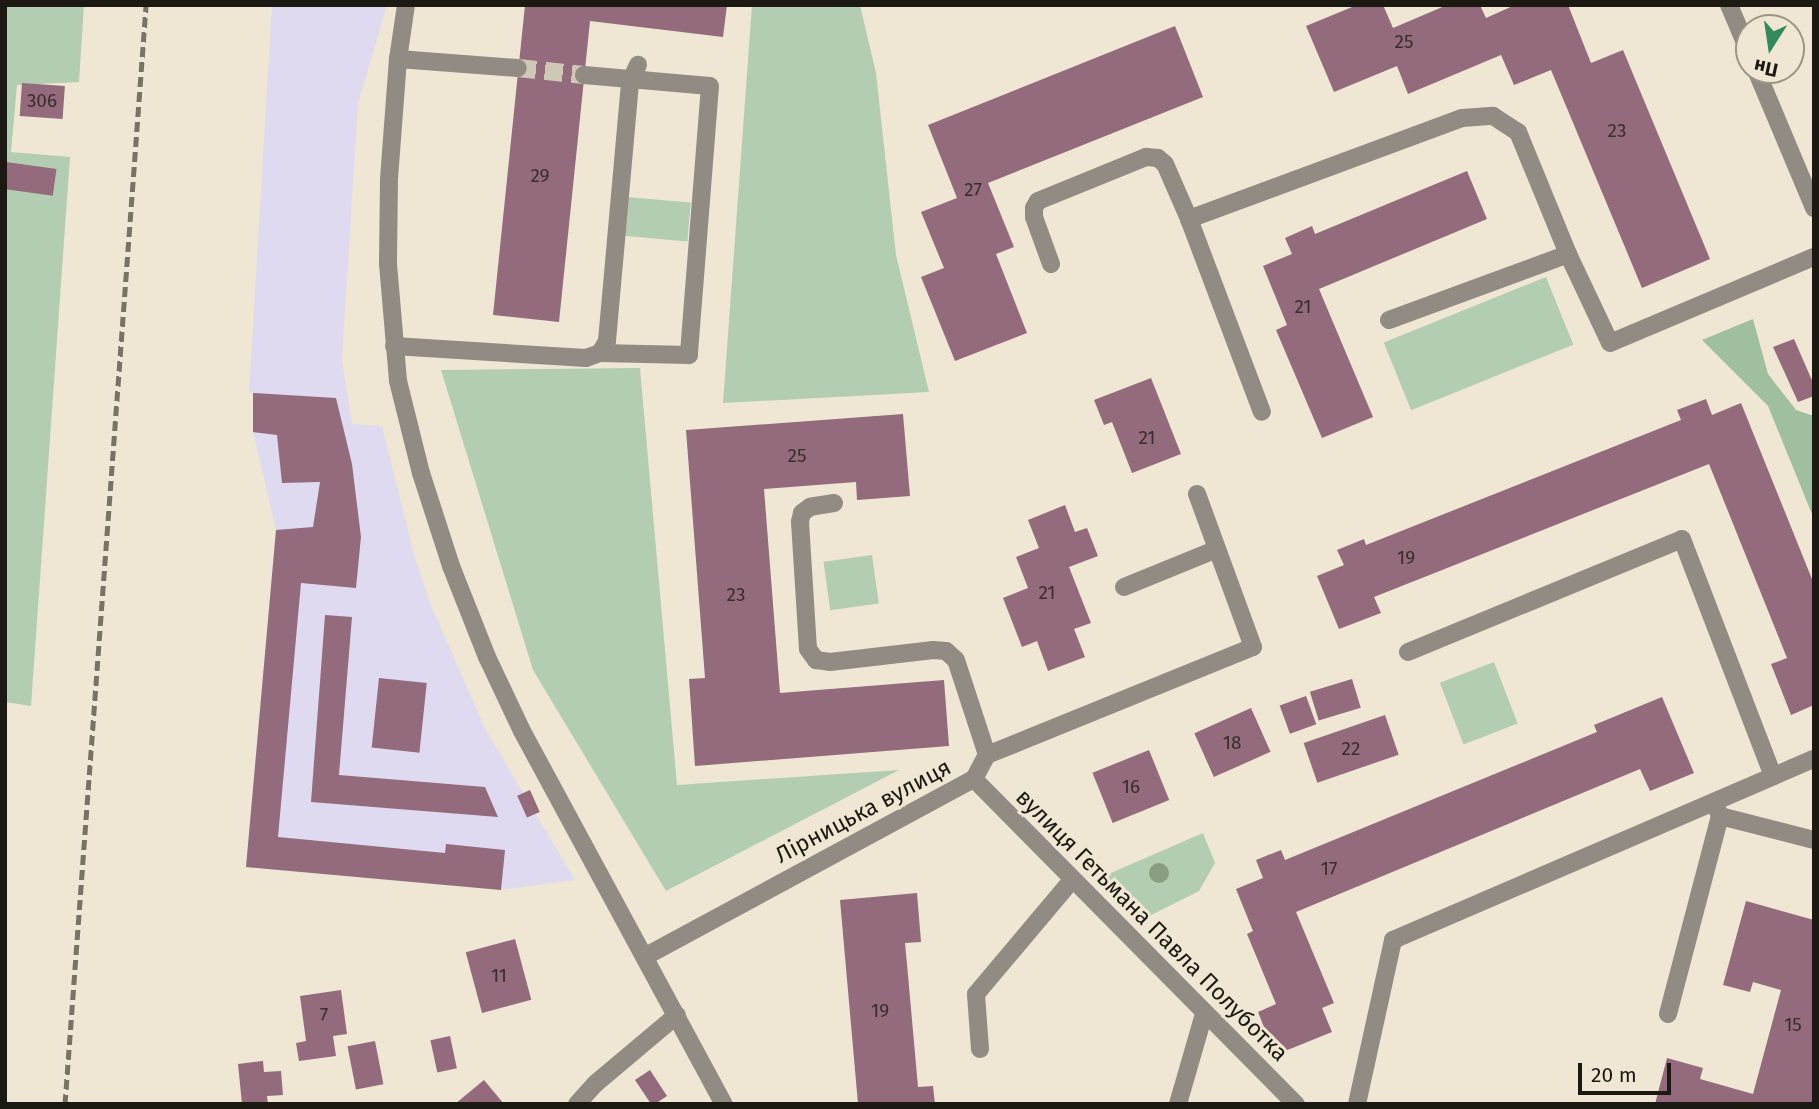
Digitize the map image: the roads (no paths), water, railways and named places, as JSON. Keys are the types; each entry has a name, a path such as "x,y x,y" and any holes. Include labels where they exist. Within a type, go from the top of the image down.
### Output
{"street":[{"path":"406,5 398,59 389,192 388,264 398,381 421,473 451,566 487,657 574,831 646,956 724,1104"},
{"path":"398,59 518,68"},
{"path":"394,346 586,358 600,353 689,355 710,86 634,74 584,75"},
{"path":"600,353 607,341 634,74"},
{"path":"1762,84 1814,208"},
{"path":"1189,219 1462,118 1493,116 1518,132 1568,254 1610,342 1814,257"},
{"path":"1051,264 1034,217 1038,201 1146,157 1158,158 1166,164 1189,219 1262,412"},
{"path":"1389,320 1568,254"},
{"path":"834,503 810,507 802,513 800,522 808,649 816,660 830,662 933,650 946,651 956,660 987,755 1253,647 1197,494"},
{"path":"1408,652 1682,539 1773,776"},
{"path":"1124,587 1217,549"},
{"name":"Лірницька вулиця","path":"646,956 975,779 987,755"},
{"path":"1357,1104 1392,940 1717,809 1773,776 1814,759"},
{"name":"вулиця Гетьмана Павла Полуботка","path":"975,779 1204,1014 1296,1104"},
{"path":"1717,809 1814,840"},
{"path":"1668,1014 1717,809"},
{"path":"980,1049 976,994 1072,880"},
{"path":"1178,1104 1204,1014"},
{"path":"577,1104 595,1084 677,1015"}],"tunnel":[{"path":"518,68 584,75"}],"railway":[{"path":"65,1104 146,5"}]}
